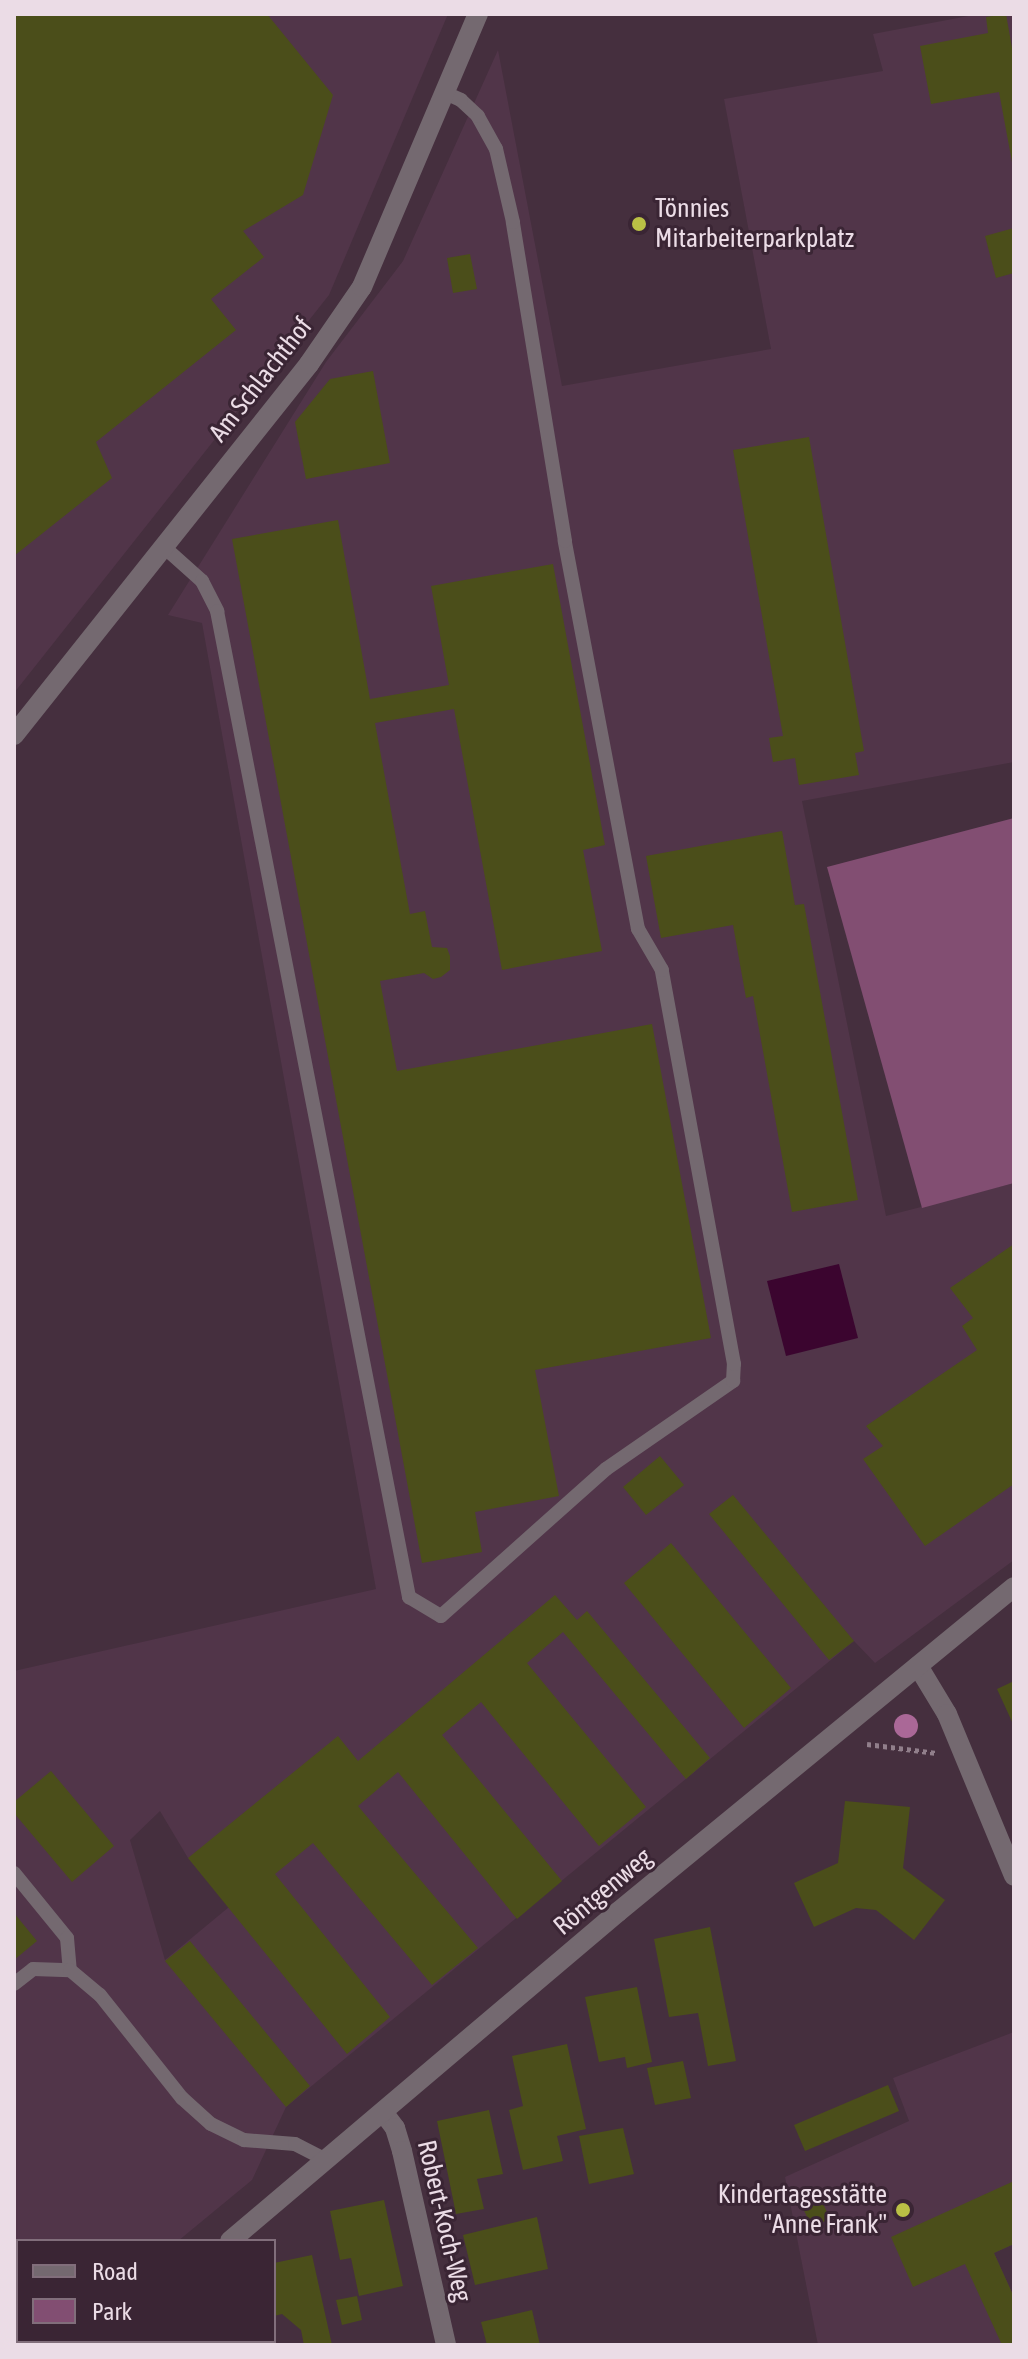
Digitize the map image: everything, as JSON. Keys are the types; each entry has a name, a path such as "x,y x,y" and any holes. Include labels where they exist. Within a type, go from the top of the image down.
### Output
{"street":[{"name":"Am Schlachthof","path":"14,735 309,364 362,287 478,14"},
{"name":"Röntgenweg","path":"232,2239 1014,1587"},
{"path":"918,1666 939,1698 1014,1876"},
{"name":"Robert-Koch-Weg","path":"383,2112 395,2128 402,2151 446,2345"}],"lane":[{"path":"164,547 202,581 217,611 409,1597 441,1616 606,1469 733,1381 734,1364 662,970 638,929 565,541 513,222 496,149 478,116 461,100 443,92"},
{"path":"14,1873 67,1938 70,1970"},
{"path":"14,1984 33,1969 70,1970 100,1995 182,2098 211,2124 244,2140 295,2144 326,2160"}],"path":[{"path":"830,1739 965,1757"}],"shaded area":[{"path":"14,14 448,14 329,295 14,693"},
{"path":"979,14 1014,14 1014,762 802,801 886,1216 1014,1183 1014,1560 875,1663 854,1641 286,2107 252,2180 180,2239 16,2239 16,2343 56,2343 14,2345 14,1671 376,1589 202,623 168,615 326,362 403,261 498,50 562,386 771,349 724,99 883,71 873,34","holes":["160,1811 188,1858 229,1907 165,1960 130,1840"]},
{"path":"839,1264 858,1338 786,1356 767,1281"},
{"name":"Kindertagesstätte \"Anne Frank\"","path":"1014,2032 1014,2244 994,2253 1014,2297 1014,2345 818,2345 785,2177 909,2121 893,2078"}],"green space":[{"path":"1014,818 1014,1183 922,1208 827,867"}],"building":[{"path":"14,14 267,14 333,95 303,195 243,231 264,257 211,299 236,330 96,442 112,478 14,556"},
{"path":"1006,14 1014,59 1012,162 999,92 931,104 920,46 988,33 986,17"},
{"path":"1014,228 1014,273 996,278 985,236"},
{"path":"470,254 477,289 453,293 447,258"},
{"path":"373,371 390,463 306,479 295,422 330,379"},
{"path":"809,437 864,751 855,753 859,775 799,785 795,758 773,762 769,738 783,736 733,450"},
{"path":"338,520 370,699 449,685 431,586 553,564 605,845 583,850 602,951 502,970 454,709 375,723 410,914 425,911 432,947 447,948 450,956 450,970 441,977 433,979 424,973 380,981 397,1071 652,1024 711,1338 535,1370 559,1496 475,1512 482,1552 422,1563 232,539"},
{"path":"782,831 795,905 804,904 858,1200 792,1212 753,996 746,998 733,925 661,938 646,856"},
{"path":"1014,1244 1014,1484 925,1546 863,1459 883,1446 866,1426 977,1350 962,1326 973,1318 950,1288"},
{"path":"660,1456 684,1485 646,1515 623,1487"},
{"path":"733,1495 854,1641 829,1660 709,1514"},
{"path":"671,1543 791,1688 744,1728 624,1583"},
{"path":"555,1595 577,1620 587,1611 710,1758 686,1779 563,1632 527,1663 646,1807 599,1846 481,1702 442,1735 562,1881 517,1919 398,1772 358,1806 478,1948 432,1985 313,1843 275,1874 390,2017 347,2054 188,1858 338,1736 358,1761"},
{"path":"1014,1681 1014,1726 997,1689"},
{"path":"51,1771 114,1846 72,1882 14,1813 14,1802"},
{"path":"845,1801 910,1807 903,1868 945,1900 914,1940 876,1910 856,1908 814,1927 794,1883 838,1863"},
{"path":"14,1913 37,1941 14,1960"},
{"path":"710,1927 736,2061 708,2066 698,2013 669,2017 654,1939"},
{"path":"190,1941 310,2086 286,2107 165,1961"},
{"path":"637,1987 652,2062 627,2068 625,2057 599,2062 585,1997"},
{"path":"567,2044 586,2129 557,2136 563,2161 523,2170 509,2110 523,2106 512,2056"},
{"path":"683,2061 691,2098 655,2105 647,2068"},
{"path":"888,2085 899,2111 805,2151 794,2125"},
{"path":"489,2110 503,2174 477,2179 484,2209 456,2214 437,2121"},
{"path":"623,2128 634,2174 589,2184 579,2136"},
{"path":"1014,2181 1014,2244 994,2253 1014,2297 1014,2345 1002,2345 965,2264 913,2287 891,2237"},
{"path":"817,2190 830,2219 812,2227 798,2198"},
{"path":"384,2200 403,2286 359,2296 351,2258 340,2260 330,2211"},
{"path":"537,2217 548,2269 475,2285 463,2235"},
{"path":"312,2255 332,2345 304,2345 301,2330 282,2314 276,2316 276,2263"},
{"path":"357,2296 362,2320 342,2325 336,2300"},
{"path":"532,2310 540,2345 487,2345 481,2322"},
{"path":"248,2343 248,2345 194,2345"}],"place":[{"name":"Tönnies Mitarbeiterparkplatz","path":"639,224"},
{"name":"Kindertagesstätte \"Anne Frank\"","path":"903,2210"}]}
